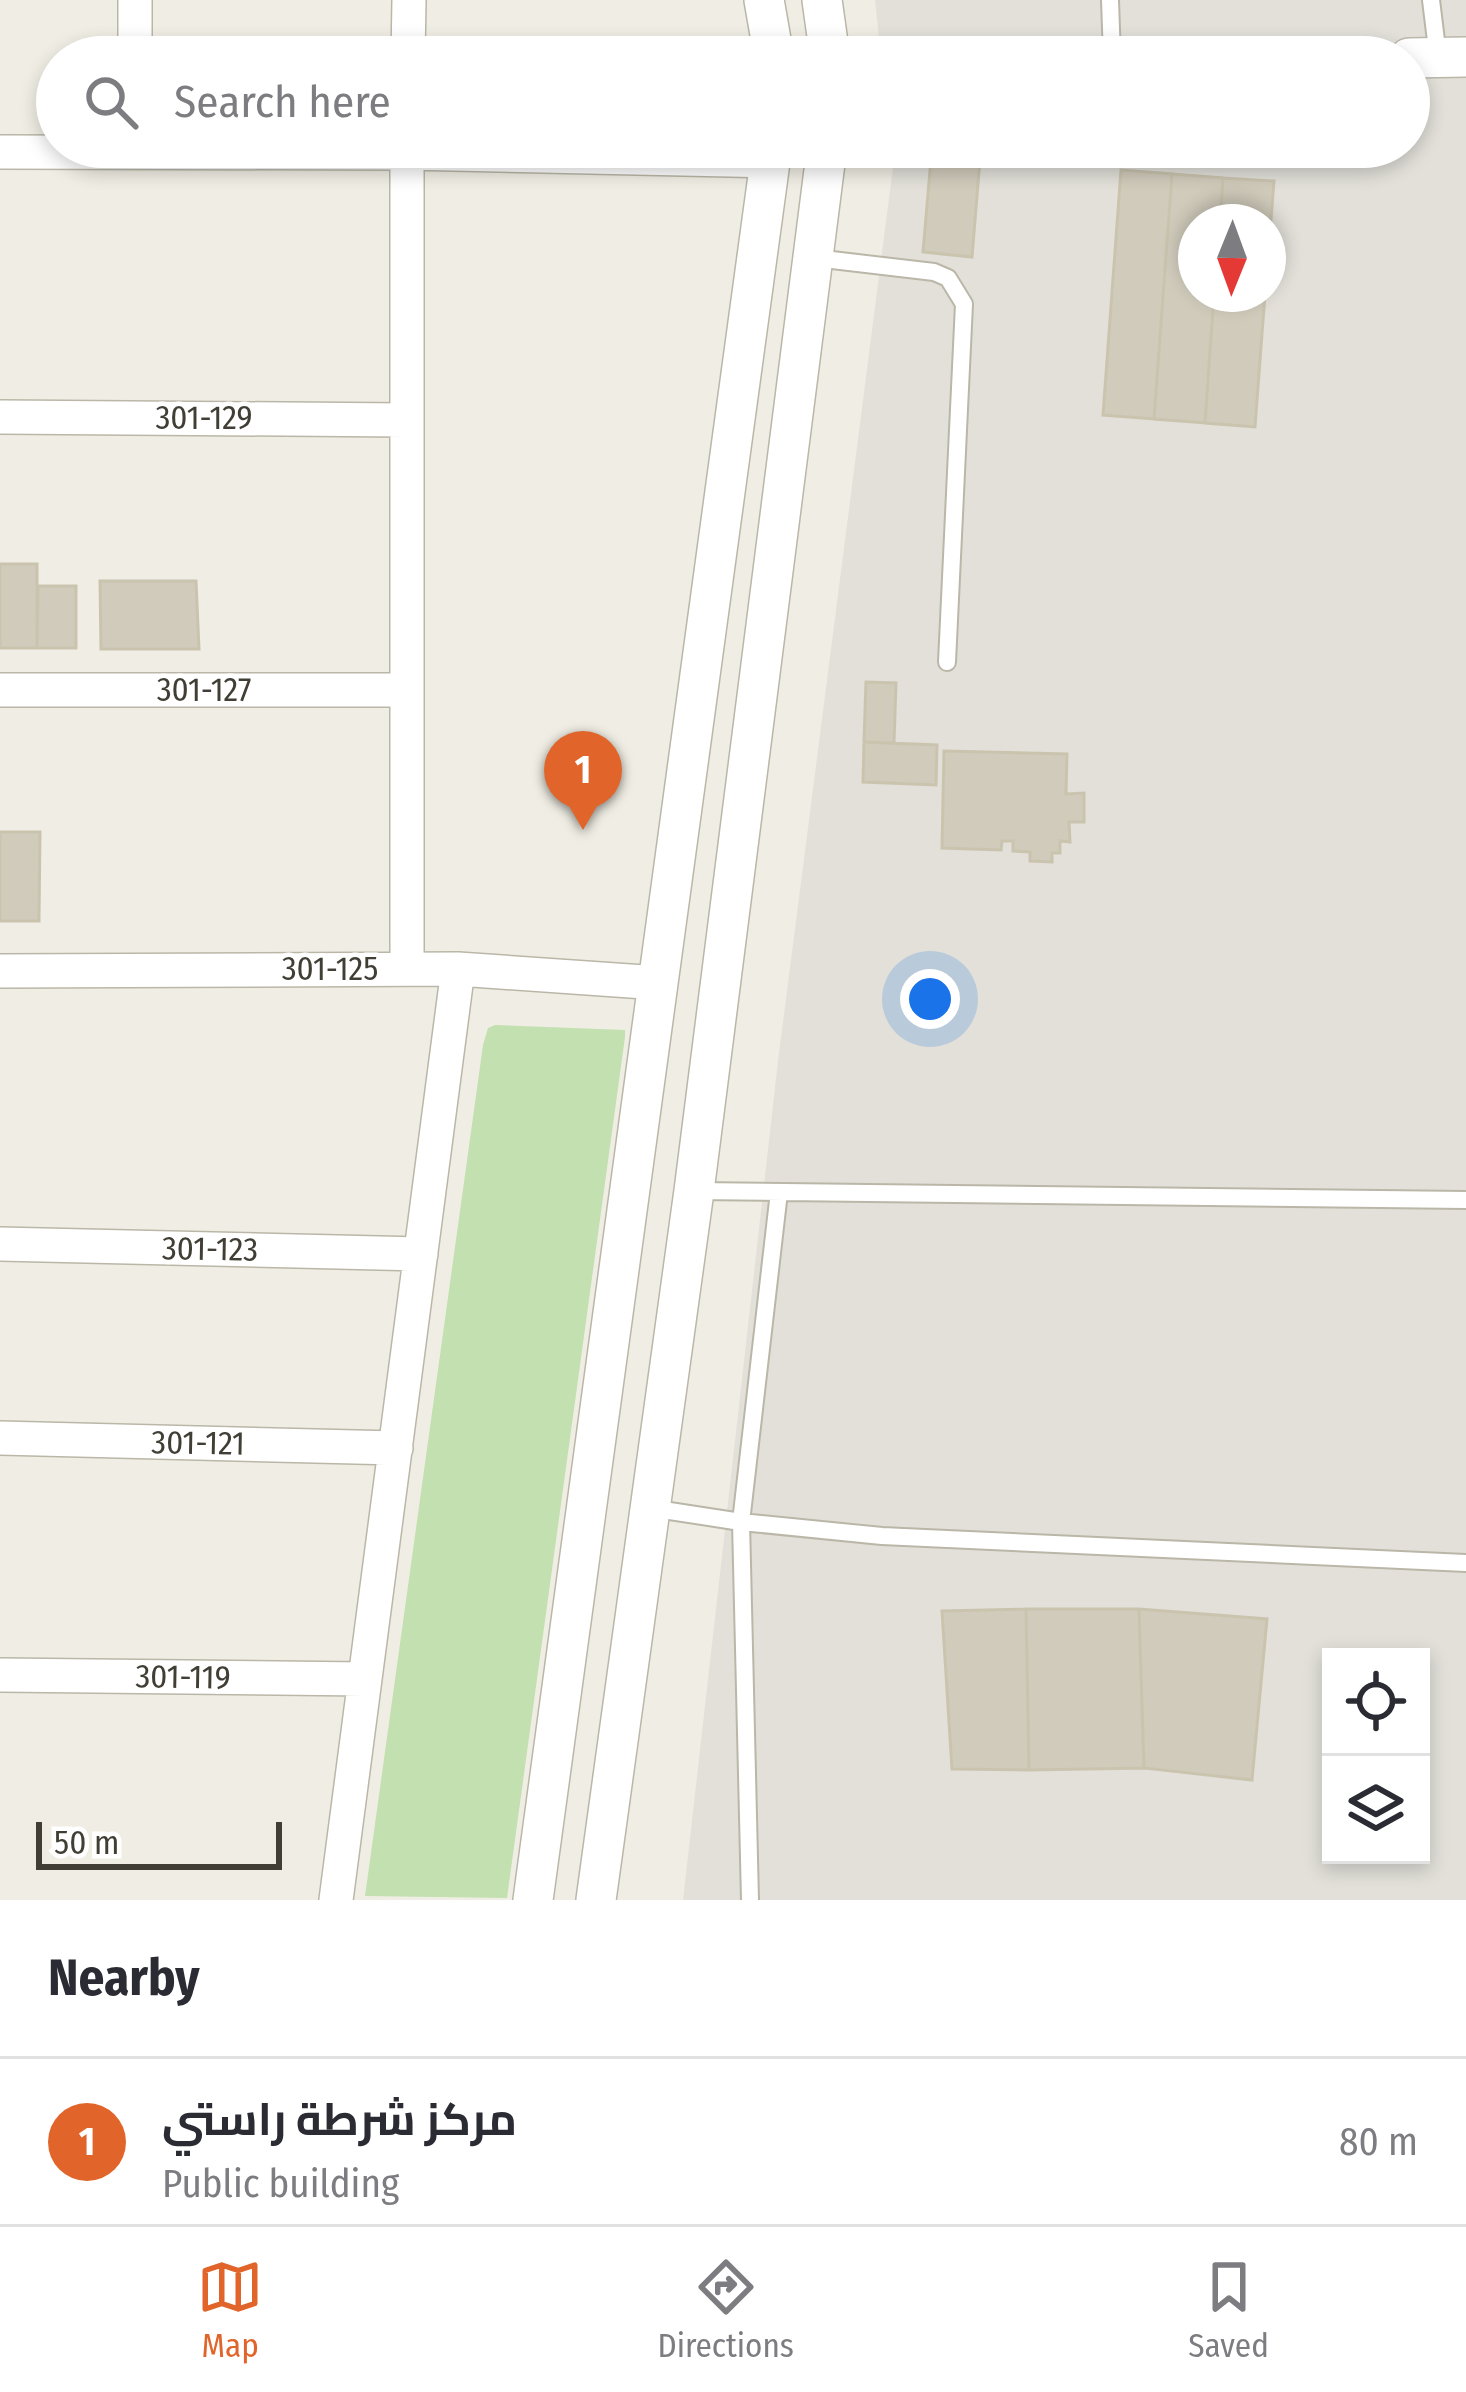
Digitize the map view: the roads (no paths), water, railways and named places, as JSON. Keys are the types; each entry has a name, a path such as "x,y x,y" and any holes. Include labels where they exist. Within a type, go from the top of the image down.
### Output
{"street":[{"path":"135,0 135,36"},
{"path":"408,36 409,0"},
{"path":"764,0 770,36"},
{"path":"822,0 827,36"},
{"path":"0,152 36,151"},
{"path":"407,168 407,969"},
{"path":"533,1900 769,168"},
{"path":"596,1900 694,1192 825,168"},
{"name":"301-129","path":"0,417 407,420"},
{"name":"301-127","path":"0,690 407,690"},
{"path":"336,1900 458,969"},
{"name":"301-125","path":"0,970 458,969 659,983"},
{"name":"301-123","path":"0,1244 421,1254"},
{"name":"301-121","path":"0,1438 395,1448"},
{"path":"565,1662 625,1668"},
{"name":"301-119","path":"0,1675 365,1679"}],"lane":[{"path":"1110,0 1111,36"},
{"path":"1431,0 1438,58"},
{"path":"815,258 934,272 949,278 964,304 947,662"},
{"path":"694,1192 1466,1200"},
{"path":"750,1900 741,1522 779,1192"},
{"path":"649,1508 882,1536 1466,1563"}],"place":[{"name":"مركز شرطة راستي","path":"583,830"}]}
